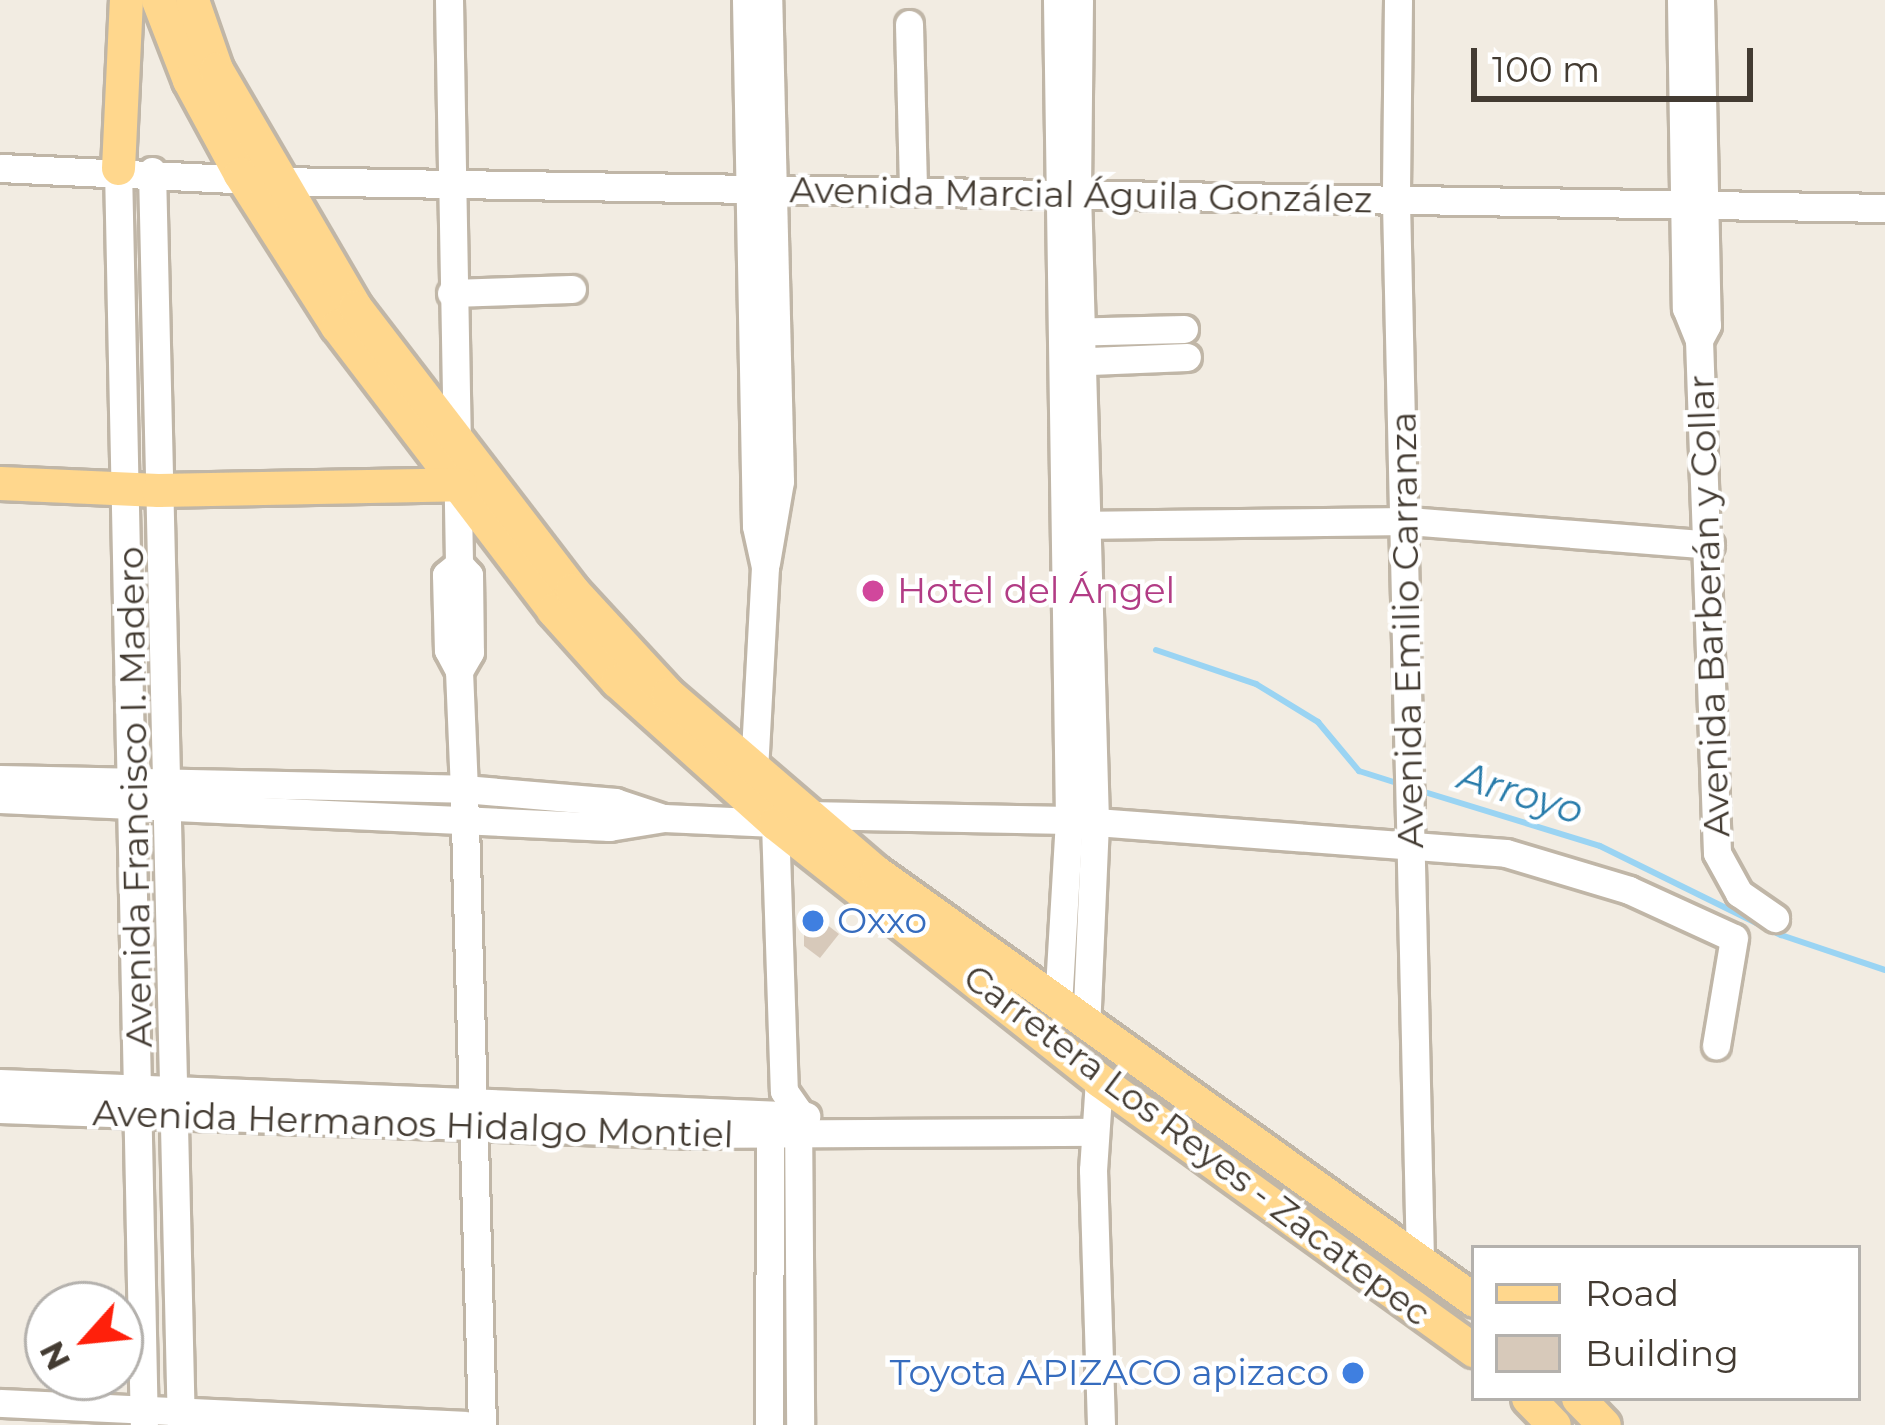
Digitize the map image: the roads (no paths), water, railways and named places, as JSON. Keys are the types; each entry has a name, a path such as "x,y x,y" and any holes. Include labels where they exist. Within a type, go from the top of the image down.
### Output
{"main road":[{"path":"118,168 126,0"},
{"name":"Carretera Los Reyes - Zacatepec","path":"158,0 188,80 240,174 337,326 617,681 791,819 1099,1080 1471,1348"},
{"name":"Carretera Los Reyes - Zacatepec","path":"193,0 216,69 276,181 355,307 572,590 668,694 754,771 791,819 1471,1298"},
{"path":"0,483 144,489 460,484"},
{"path":"1531,1401 1554,1425"},
{"path":"1581,1401 1604,1425"}],"street":[{"path":"449,0 447,181 459,563 469,575 470,652 459,671 482,1425"},
{"path":"746,0 780,481 765,567 754,771"},
{"path":"758,187 768,0"},
{"path":"1057,0 1079,525 1086,1025"},
{"path":"1066,193 1079,0"},
{"name":"Avenida Emilio Carranza","path":"1399,0 1396,202 1408,521 1420,1259"},
{"name":"Avenida Barberán y Collar","path":"1681,0 1690,45 1692,209 1686,308 1699,340 1710,545 1717,853 1739,893 1775,918"},
{"name":"Avenida Barberán y Collar","path":"1690,45 1700,0"},
{"path":"909,24 914,190"},
{"path":"0,167 240,174"},
{"name":"Avenida Francisco I. Madero","path":"118,168 124,345 163,658 181,1418"},
{"name":"Avenida Francisco I. Madero","path":"144,1417 131,659 156,345 152,171"},
{"name":"Avenida Marcial Águila González","path":"240,174 276,181 1066,193 1692,209 1885,208"},
{"path":"452,293 572,289"},
{"path":"1070,332 1186,346 1071,362"},
{"path":"124,345 156,345"},
{"path":"1079,525 1408,521 1710,545"},
{"path":"131,659 163,658"},
{"path":"0,779 166,790 307,783 465,803"},
{"path":"307,783 307,812"},
{"path":"0,799 132,789"},
{"path":"166,790 307,812 465,803 615,802 664,818 1082,822 1410,842 1506,854 1629,890 1734,938 1716,1046"},
{"path":"791,819 791,1118 800,1425"},
{"path":"1058,1005 1082,822"},
{"path":"136,937 170,939"},
{"path":"1099,1080 1094,1132 1101,1425"},
{"name":"Avenida Hermanos Hidalgo Montiel","path":"3,1096 141,1087 312,1094 380,1111"},
{"path":"312,1094 314,1123"},
{"name":"Avenida Hermanos Hidalgo Montiel","path":"3,1096 174,1121 314,1123 380,1111 473,1112 693,1121 791,1118 1094,1132"},
{"path":"769,1425 791,1118"},
{"path":"142,1268 178,1266"},
{"path":"0,1403 144,1417 464,1425"}],"waterway":[{"name":"Arroyo","path":"1156,650 1256,684 1318,722 1359,771 1400,784"},
{"name":"Arroyo","path":"1418,790 1600,846 1781,935 1885,970"}],"place":[{"name":"Hotel del Ángel","path":"873,591"},
{"name":"Oxxo","path":"813,921"},
{"name":"Toyota APIZACO apizaco","path":"1353,1373"}]}
